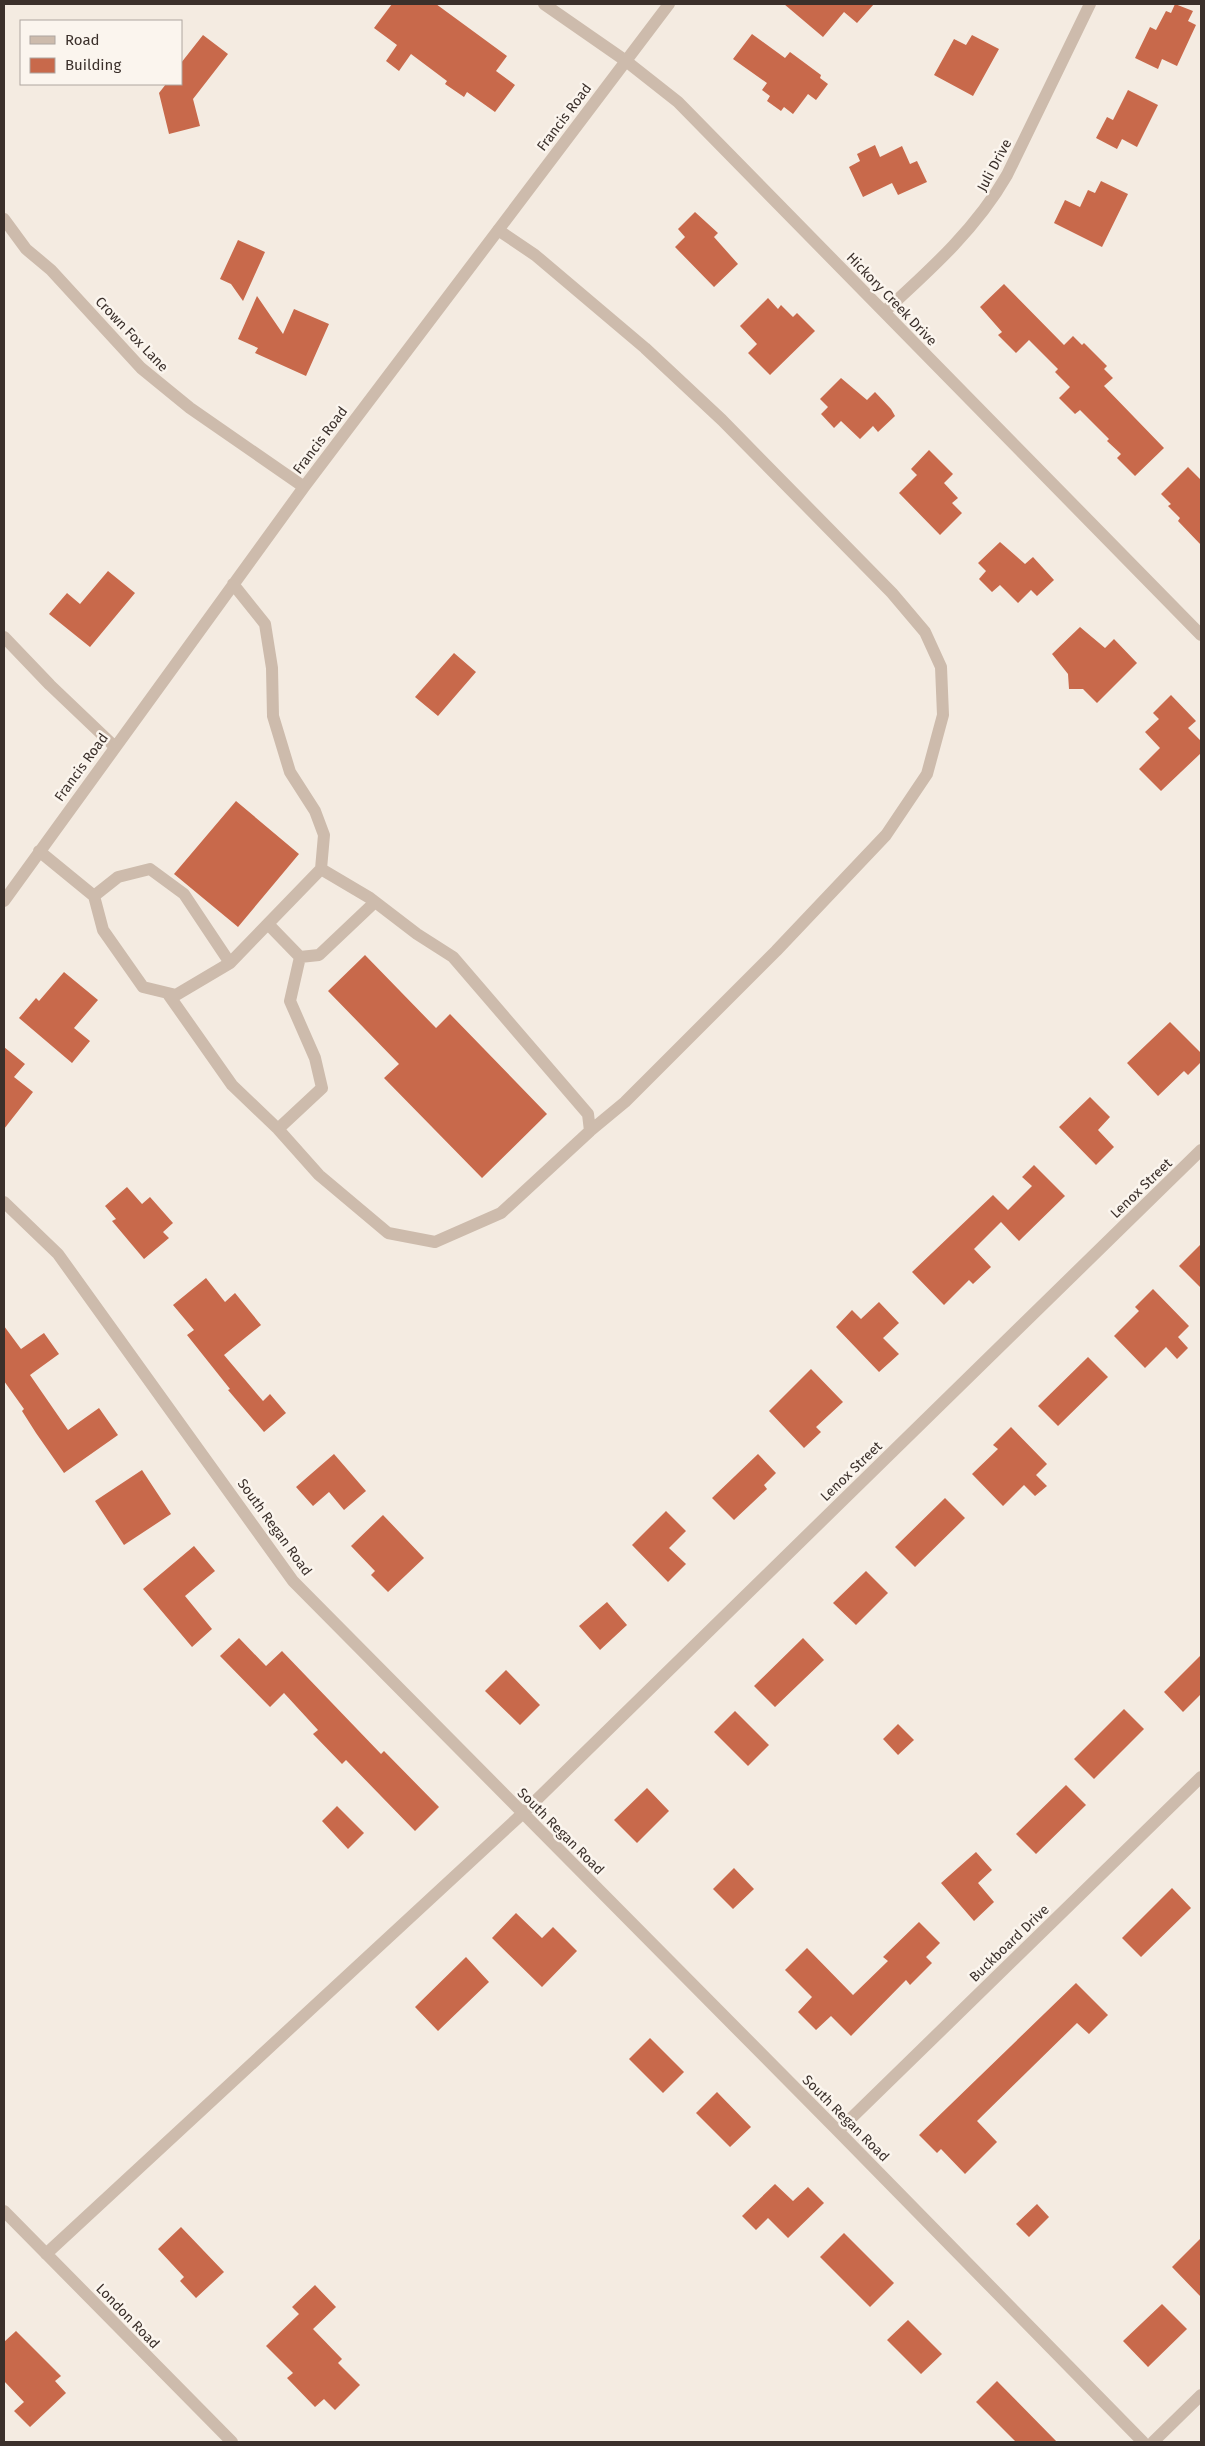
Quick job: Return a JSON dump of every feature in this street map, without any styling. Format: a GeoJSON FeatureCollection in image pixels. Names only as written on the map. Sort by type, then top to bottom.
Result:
{"type":"FeatureCollection","features":[{"type":"Feature","properties":{"kind":"street","name":"Hickory Creek Drive"},"geometry":{"type":"LineString","coordinates":[[544,4],[626,61],[678,102],[884,312],[1199,627]]}},
{"type":"Feature","properties":{"kind":"street","name":"Francis Road"},"geometry":{"type":"LineString","coordinates":[[4,901],[114,746],[304,487],[669,4]]}},
{"type":"Feature","properties":{"kind":"street","name":"Juli Drive"},"geometry":{"type":"LineString","coordinates":[[884,312],[973,226],[992,201],[1090,4]]}},
{"type":"Feature","properties":{"kind":"street","name":"Crown Fox Lane"},"geometry":{"type":"LineString","coordinates":[[4,219],[26,249],[51,270],[141,368],[190,408],[304,487]]}},
{"type":"Feature","properties":{"kind":"street"},"geometry":{"type":"LineString","coordinates":[[168,994],[232,1085],[278,1129],[319,1175],[388,1233],[435,1242],[501,1213],[590,1131],[625,1102],[776,951],[886,835],[927,774],[943,715],[942,667],[925,632],[892,593],[722,420],[645,348],[534,255],[498,230]]}},
{"type":"Feature","properties":{"kind":"street"},"geometry":{"type":"LineString","coordinates":[[39,851],[94,896],[103,930],[143,987],[176,995],[230,963],[321,869],[324,835],[315,811],[290,772],[273,716],[272,668],[265,624],[233,584]]}},
{"type":"Feature","properties":{"kind":"street"},"geometry":{"type":"LineString","coordinates":[[4,636],[50,685],[114,746]]}},
{"type":"Feature","properties":{"kind":"street"},"geometry":{"type":"LineString","coordinates":[[94,896],[118,877],[150,869],[184,894],[230,963]]}},
{"type":"Feature","properties":{"kind":"street"},"geometry":{"type":"LineString","coordinates":[[321,869],[375,902],[417,934],[453,956],[588,1114],[590,1131]]}},
{"type":"Feature","properties":{"kind":"street"},"geometry":{"type":"LineString","coordinates":[[300,957],[319,955],[375,902]]}},
{"type":"Feature","properties":{"kind":"street"},"geometry":{"type":"LineString","coordinates":[[268,924],[300,957]]}},
{"type":"Feature","properties":{"kind":"street"},"geometry":{"type":"LineString","coordinates":[[278,1129],[322,1088],[315,1058],[290,1001],[300,957]]}},
{"type":"Feature","properties":{"kind":"street","name":"Lenox Street"},"geometry":{"type":"LineString","coordinates":[[46,2254],[522,1814],[1201,1150]]}},
{"type":"Feature","properties":{"kind":"street","name":"South Regan Road"},"geometry":{"type":"LineString","coordinates":[[4,1202],[58,1254],[294,1581],[1143,2442]]}},
{"type":"Feature","properties":{"kind":"street","name":"Buckboard Drive"},"geometry":{"type":"LineString","coordinates":[[838,2131],[1201,1777]]}},
{"type":"Feature","properties":{"kind":"street","name":"London Road"},"geometry":{"type":"LineString","coordinates":[[4,2211],[232,2442]]}},
{"type":"Feature","properties":{"kind":"street"},"geometry":{"type":"LineString","coordinates":[[1153,2442],[1201,2395]]}},
{"type":"Feature","properties":{"kind":"building"},"geometry":{"type":"Polygon","coordinates":[[[392,4],[436,4],[507,56],[496,71],[515,85],[495,112],[467,92],[464,97],[445,84],[447,81],[411,54],[399,71],[386,61],[397,45],[374,28],[392,4]]]}},
{"type":"Feature","properties":{"kind":"building"},"geometry":{"type":"Polygon","coordinates":[[[784,4],[874,4],[857,23],[844,12],[823,37],[784,4]]]}},
{"type":"Feature","properties":{"kind":"building"},"geometry":{"type":"Polygon","coordinates":[[[1175,4],[1193,11],[1188,21],[1196,25],[1177,66],[1162,59],[1158,69],[1135,58],[1150,27],[1156,30],[1166,11],[1171,13],[1175,4]]]}},
{"type":"Feature","properties":{"kind":"building"},"geometry":{"type":"Polygon","coordinates":[[[752,34],[785,58],[790,52],[821,75],[820,78],[828,84],[816,100],[808,94],[793,114],[784,107],[781,111],[767,101],[770,96],[762,90],[767,83],[733,59],[752,34]]]}},
{"type":"Feature","properties":{"kind":"building"},"geometry":{"type":"Polygon","coordinates":[[[203,35],[228,54],[193,99],[200,126],[169,134],[159,93],[165,85],[182,85],[182,62],[203,35]]]}},
{"type":"Feature","properties":{"kind":"building"},"geometry":{"type":"Polygon","coordinates":[[[972,35],[999,49],[973,96],[934,75],[954,39],[966,45],[972,35]]]}},
{"type":"Feature","properties":{"kind":"building"},"geometry":{"type":"Polygon","coordinates":[[[1128,90],[1158,105],[1137,147],[1122,139],[1117,149],[1096,138],[1107,117],[1113,120],[1128,90]]]}},
{"type":"Feature","properties":{"kind":"building"},"geometry":{"type":"Polygon","coordinates":[[[875,145],[880,157],[902,146],[910,164],[917,161],[927,182],[898,195],[892,183],[863,197],[849,167],[860,161],[857,154],[875,145]]]}},
{"type":"Feature","properties":{"kind":"building"},"geometry":{"type":"Polygon","coordinates":[[[1101,181],[1128,194],[1102,247],[1054,223],[1065,200],[1080,207],[1088,190],[1095,193],[1101,181]]]}},
{"type":"Feature","properties":{"kind":"building"},"geometry":{"type":"Polygon","coordinates":[[[695,212],[718,233],[714,237],[738,264],[714,287],[675,247],[685,237],[678,229],[695,212]]]}},
{"type":"Feature","properties":{"kind":"building"},"geometry":{"type":"Polygon","coordinates":[[[238,240],[265,252],[243,301],[231,284],[220,279],[238,240]]]}},
{"type":"Feature","properties":{"kind":"building"},"geometry":{"type":"Polygon","coordinates":[[[1004,284],[1064,345],[1073,336],[1082,345],[1084,343],[1107,366],[1104,369],[1113,378],[1104,386],[1164,448],[1135,476],[1117,458],[1121,454],[1107,441],[1109,439],[1080,410],[1075,414],[1059,398],[1070,387],[1055,372],[1058,369],[1029,340],[1016,353],[998,335],[1002,332],[980,307],[1004,284]]]}},
{"type":"Feature","properties":{"kind":"building"},"geometry":{"type":"Polygon","coordinates":[[[257,296],[283,334],[294,309],[329,324],[306,376],[255,353],[258,348],[238,339],[257,296]]]}},
{"type":"Feature","properties":{"kind":"building"},"geometry":{"type":"Polygon","coordinates":[[[768,298],[778,309],[781,305],[793,317],[797,313],[815,331],[770,375],[748,353],[757,344],[740,326],[768,298]]]}},
{"type":"Feature","properties":{"kind":"building"},"geometry":{"type":"Polygon","coordinates":[[[841,378],[867,400],[875,392],[895,416],[878,432],[873,426],[860,439],[841,421],[834,428],[821,414],[828,407],[820,399],[841,378]]]}},
{"type":"Feature","properties":{"kind":"building"},"geometry":{"type":"Polygon","coordinates":[[[929,450],[953,474],[944,483],[958,498],[952,503],[962,513],[940,535],[899,493],[917,475],[911,469],[929,450]]]}},
{"type":"Feature","properties":{"kind":"building"},"geometry":{"type":"Polygon","coordinates":[[[1188,467],[1201,480],[1201,545],[1178,521],[1180,518],[1168,506],[1171,504],[1161,494],[1188,467]]]}},
{"type":"Feature","properties":{"kind":"building"},"geometry":{"type":"Polygon","coordinates":[[[1000,542],[1025,564],[1033,557],[1054,580],[1037,596],[1031,590],[1018,603],[1000,585],[992,592],[979,579],[986,571],[978,563],[1000,542]]]}},
{"type":"Feature","properties":{"kind":"building"},"geometry":{"type":"Polygon","coordinates":[[[108,571],[135,593],[90,647],[49,614],[67,593],[80,604],[108,571]]]}},
{"type":"Feature","properties":{"kind":"building"},"geometry":{"type":"Polygon","coordinates":[[[1080,627],[1105,648],[1114,639],[1137,663],[1097,703],[1083,689],[1069,689],[1068,674],[1052,654],[1080,627]]]}},
{"type":"Feature","properties":{"kind":"building"},"geometry":{"type":"Polygon","coordinates":[[[454,653],[476,672],[438,716],[415,697],[454,653]]]}},
{"type":"Feature","properties":{"kind":"building"},"geometry":{"type":"Polygon","coordinates":[[[1171,695],[1196,721],[1188,728],[1201,741],[1201,753],[1161,791],[1139,769],[1160,748],[1145,732],[1159,719],[1153,713],[1171,695]]]}},
{"type":"Feature","properties":{"kind":"building"},"geometry":{"type":"Polygon","coordinates":[[[236,801],[299,854],[238,927],[174,874],[236,801]]]}},
{"type":"Feature","properties":{"kind":"building"},"geometry":{"type":"Polygon","coordinates":[[[365,955],[436,1028],[450,1014],[547,1114],[482,1178],[384,1078],[399,1064],[328,991],[365,955]]]}},
{"type":"Feature","properties":{"kind":"building"},"geometry":{"type":"Polygon","coordinates":[[[64,972],[98,1000],[74,1028],[90,1041],[72,1063],[19,1018],[36,998],[39,1001],[64,972]]]}},
{"type":"Feature","properties":{"kind":"building"},"geometry":{"type":"Polygon","coordinates":[[[1170,1022],[1201,1053],[1201,1062],[1188,1075],[1184,1071],[1158,1096],[1127,1063],[1170,1022]]]}},
{"type":"Feature","properties":{"kind":"building"},"geometry":{"type":"Polygon","coordinates":[[[4,1047],[25,1064],[14,1077],[33,1092],[4,1129],[4,1047]]]}},
{"type":"Feature","properties":{"kind":"building"},"geometry":{"type":"Polygon","coordinates":[[[1090,1097],[1110,1117],[1098,1130],[1114,1147],[1096,1165],[1059,1127],[1090,1097]]]}},
{"type":"Feature","properties":{"kind":"building"},"geometry":{"type":"Polygon","coordinates":[[[1034,1165],[1065,1196],[1019,1241],[1001,1222],[974,1249],[991,1267],[973,1284],[969,1280],[944,1305],[912,1272],[993,1195],[1008,1210],[1032,1186],[1022,1177],[1034,1165]]]}},
{"type":"Feature","properties":{"kind":"building"},"geometry":{"type":"Polygon","coordinates":[[[127,1187],[142,1204],[150,1197],[173,1223],[163,1232],[169,1238],[144,1259],[112,1221],[116,1219],[105,1206],[127,1187]]]}},
{"type":"Feature","properties":{"kind":"building"},"geometry":{"type":"Polygon","coordinates":[[[1201,1244],[1201,1288],[1179,1266],[1201,1244]]]}},
{"type":"Feature","properties":{"kind":"building"},"geometry":{"type":"Polygon","coordinates":[[[206,1278],[225,1302],[235,1293],[261,1325],[224,1355],[263,1401],[270,1394],[286,1413],[264,1432],[228,1390],[230,1389],[187,1335],[194,1330],[173,1305],[206,1278]]]}},
{"type":"Feature","properties":{"kind":"building"},"geometry":{"type":"Polygon","coordinates":[[[1153,1289],[1189,1326],[1178,1337],[1188,1348],[1177,1359],[1166,1347],[1145,1368],[1114,1336],[1139,1311],[1135,1307],[1153,1289]]]}},
{"type":"Feature","properties":{"kind":"building"},"geometry":{"type":"Polygon","coordinates":[[[879,1302],[899,1323],[883,1338],[899,1354],[879,1372],[836,1327],[852,1310],[861,1319],[879,1302]]]}},
{"type":"Feature","properties":{"kind":"building"},"geometry":{"type":"Polygon","coordinates":[[[4,1326],[21,1349],[44,1333],[59,1354],[30,1375],[68,1430],[99,1408],[118,1435],[64,1473],[36,1433],[22,1411],[24,1409],[4,1381],[4,1326]]]}},
{"type":"Feature","properties":{"kind":"building"},"geometry":{"type":"Polygon","coordinates":[[[1088,1357],[1108,1377],[1058,1426],[1038,1406],[1088,1357]]]}},
{"type":"Feature","properties":{"kind":"building"},"geometry":{"type":"Polygon","coordinates":[[[811,1369],[843,1402],[816,1427],[821,1432],[804,1448],[769,1411],[811,1369]]]}},
{"type":"Feature","properties":{"kind":"building"},"geometry":{"type":"Polygon","coordinates":[[[1011,1427],[1047,1464],[1036,1475],[1047,1486],[1035,1496],[1024,1485],[1003,1506],[972,1474],[998,1449],[993,1445],[1011,1427]]]}},
{"type":"Feature","properties":{"kind":"building"},"geometry":{"type":"Polygon","coordinates":[[[334,1454],[366,1491],[344,1510],[329,1492],[313,1506],[296,1487],[334,1454]]]}},
{"type":"Feature","properties":{"kind":"building"},"geometry":{"type":"Polygon","coordinates":[[[758,1454],[776,1473],[764,1485],[767,1489],[734,1520],[712,1498],[758,1454]]]}},
{"type":"Feature","properties":{"kind":"building"},"geometry":{"type":"Polygon","coordinates":[[[142,1470],[171,1514],[124,1545],[95,1501],[142,1470]]]}},
{"type":"Feature","properties":{"kind":"building"},"geometry":{"type":"Polygon","coordinates":[[[945,1498],[965,1518],[915,1567],[895,1547],[945,1498]]]}},
{"type":"Feature","properties":{"kind":"building"},"geometry":{"type":"Polygon","coordinates":[[[666,1511],[686,1531],[669,1548],[686,1564],[668,1582],[632,1545],[666,1511]]]}},
{"type":"Feature","properties":{"kind":"building"},"geometry":{"type":"Polygon","coordinates":[[[383,1515],[424,1558],[388,1592],[371,1575],[375,1571],[351,1546],[383,1515]]]}},
{"type":"Feature","properties":{"kind":"building"},"geometry":{"type":"Polygon","coordinates":[[[194,1546],[215,1571],[185,1596],[212,1629],[192,1647],[143,1589],[194,1546]]]}},
{"type":"Feature","properties":{"kind":"building"},"geometry":{"type":"Polygon","coordinates":[[[866,1571],[888,1593],[856,1625],[833,1603],[866,1571]]]}},
{"type":"Feature","properties":{"kind":"building"},"geometry":{"type":"Polygon","coordinates":[[[607,1602],[627,1625],[600,1650],[579,1626],[607,1602]]]}},
{"type":"Feature","properties":{"kind":"building"},"geometry":{"type":"Polygon","coordinates":[[[239,1638],[266,1666],[282,1651],[381,1754],[384,1751],[439,1807],[415,1831],[346,1760],[342,1764],[313,1734],[318,1730],[284,1693],[270,1707],[220,1656],[239,1638]]]}},
{"type":"Feature","properties":{"kind":"building"},"geometry":{"type":"Polygon","coordinates":[[[803,1638],[824,1660],[775,1707],[754,1686],[803,1638]]]}},
{"type":"Feature","properties":{"kind":"building"},"geometry":{"type":"Polygon","coordinates":[[[1201,1655],[1201,1694],[1183,1712],[1164,1692],[1201,1655]]]}},
{"type":"Feature","properties":{"kind":"building"},"geometry":{"type":"Polygon","coordinates":[[[506,1670],[540,1705],[520,1725],[485,1691],[506,1670]]]}},
{"type":"Feature","properties":{"kind":"building"},"geometry":{"type":"Polygon","coordinates":[[[1124,1709],[1144,1729],[1094,1779],[1074,1759],[1124,1709]]]}},
{"type":"Feature","properties":{"kind":"building"},"geometry":{"type":"Polygon","coordinates":[[[735,1711],[769,1745],[748,1766],[714,1732],[735,1711]]]}},
{"type":"Feature","properties":{"kind":"building"},"geometry":{"type":"Polygon","coordinates":[[[898,1724],[914,1740],[898,1755],[883,1739],[898,1724]]]}},
{"type":"Feature","properties":{"kind":"building"},"geometry":{"type":"Polygon","coordinates":[[[1066,1785],[1086,1805],[1036,1854],[1016,1834],[1066,1785]]]}},
{"type":"Feature","properties":{"kind":"building"},"geometry":{"type":"Polygon","coordinates":[[[647,1788],[669,1811],[637,1843],[614,1820],[647,1788]]]}},
{"type":"Feature","properties":{"kind":"building"},"geometry":{"type":"Polygon","coordinates":[[[337,1806],[364,1833],[348,1849],[322,1821],[337,1806]]]}},
{"type":"Feature","properties":{"kind":"building"},"geometry":{"type":"Polygon","coordinates":[[[976,1852],[992,1870],[978,1883],[994,1902],[974,1921],[941,1883],[976,1852]]]}},
{"type":"Feature","properties":{"kind":"building"},"geometry":{"type":"Polygon","coordinates":[[[734,1868],[754,1889],[733,1909],[713,1889],[734,1868]]]}},
{"type":"Feature","properties":{"kind":"building"},"geometry":{"type":"Polygon","coordinates":[[[1172,1888],[1191,1908],[1141,1957],[1122,1938],[1172,1888]]]}},
{"type":"Feature","properties":{"kind":"building"},"geometry":{"type":"Polygon","coordinates":[[[516,1913],[542,1938],[553,1927],[577,1951],[542,1987],[492,1938],[516,1913]]]}},
{"type":"Feature","properties":{"kind":"building"},"geometry":{"type":"Polygon","coordinates":[[[919,1922],[940,1943],[926,1957],[932,1963],[910,1985],[906,1980],[851,2036],[831,2016],[816,2030],[798,2012],[812,1997],[785,1970],[807,1948],[853,1995],[888,1961],[883,1957],[919,1922]]]}},
{"type":"Feature","properties":{"kind":"building"},"geometry":{"type":"Polygon","coordinates":[[[466,1957],[489,1982],[438,2031],[415,2007],[466,1957]]]}},
{"type":"Feature","properties":{"kind":"building"},"geometry":{"type":"Polygon","coordinates":[[[1076,1983],[1108,2015],[1089,2034],[1077,2023],[977,2121],[997,2142],[965,2174],[941,2149],[937,2153],[919,2135],[1076,1983]]]}},
{"type":"Feature","properties":{"kind":"building"},"geometry":{"type":"Polygon","coordinates":[[[650,2038],[684,2072],[663,2093],[629,2059],[650,2038]]]}},
{"type":"Feature","properties":{"kind":"building"},"geometry":{"type":"Polygon","coordinates":[[[717,2092],[751,2127],[730,2147],[696,2113],[717,2092]]]}},
{"type":"Feature","properties":{"kind":"building"},"geometry":{"type":"Polygon","coordinates":[[[775,2184],[793,2201],[808,2187],[824,2203],[788,2238],[768,2218],[756,2230],[742,2216],[775,2184]]]}},
{"type":"Feature","properties":{"kind":"building"},"geometry":{"type":"Polygon","coordinates":[[[1037,2204],[1049,2217],[1029,2237],[1016,2224],[1037,2204]]]}},
{"type":"Feature","properties":{"kind":"building"},"geometry":{"type":"Polygon","coordinates":[[[181,2227],[224,2272],[196,2298],[180,2281],[184,2277],[158,2249],[181,2227]]]}},
{"type":"Feature","properties":{"kind":"building"},"geometry":{"type":"Polygon","coordinates":[[[844,2233],[894,2283],[870,2307],[820,2257],[844,2233]]]}},
{"type":"Feature","properties":{"kind":"building"},"geometry":{"type":"Polygon","coordinates":[[[1201,2238],[1201,2297],[1172,2267],[1201,2238]]]}},
{"type":"Feature","properties":{"kind":"building"},"geometry":{"type":"Polygon","coordinates":[[[315,2285],[336,2307],[313,2329],[342,2359],[338,2363],[360,2385],[335,2410],[324,2399],[315,2407],[287,2378],[293,2373],[266,2346],[299,2314],[292,2307],[315,2285]]]}},
{"type":"Feature","properties":{"kind":"building"},"geometry":{"type":"Polygon","coordinates":[[[1162,2304],[1187,2329],[1148,2367],[1123,2341],[1162,2304]]]}},
{"type":"Feature","properties":{"kind":"building"},"geometry":{"type":"Polygon","coordinates":[[[908,2320],[942,2354],[921,2374],[887,2340],[908,2320]]]}},
{"type":"Feature","properties":{"kind":"building"},"geometry":{"type":"Polygon","coordinates":[[[16,2331],[61,2376],[55,2381],[66,2393],[30,2427],[14,2411],[24,2402],[4,2381],[4,2342],[16,2331]]]}},
{"type":"Feature","properties":{"kind":"building"},"geometry":{"type":"Polygon","coordinates":[[[997,2381],[1057,2442],[1016,2442],[976,2402],[997,2381]]]}}]}
